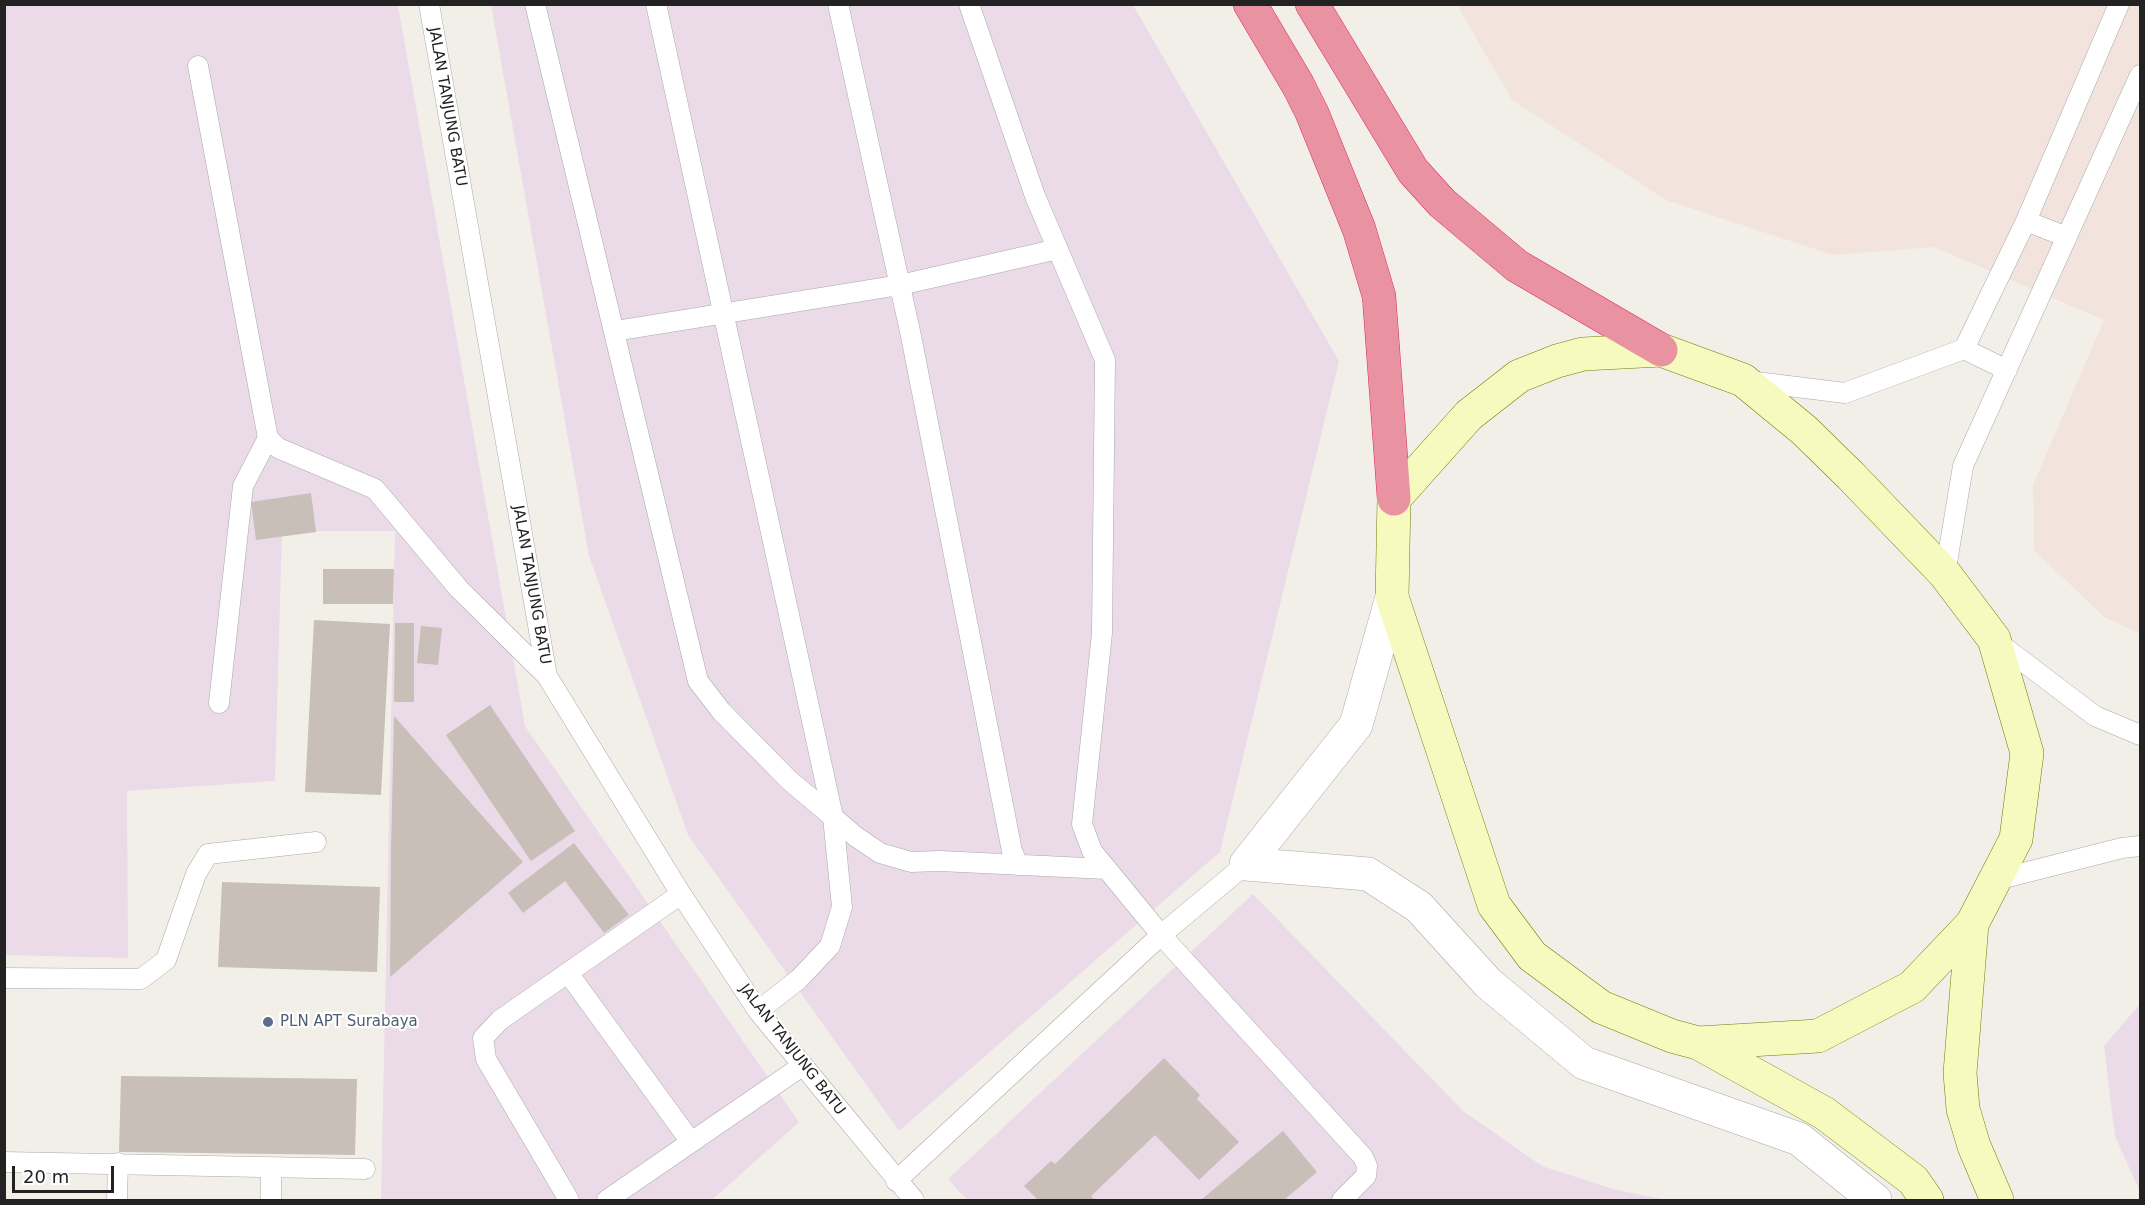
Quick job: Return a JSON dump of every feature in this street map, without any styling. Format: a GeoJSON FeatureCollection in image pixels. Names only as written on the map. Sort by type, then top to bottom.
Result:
{"type":"FeatureCollection","features":[{"type":"Feature","properties":{"kind":"highway"},"geometry":{"type":"LineString","coordinates":[[1250,4],[1312,113],[1359,229],[1378,296],[1394,499]]}},
{"type":"Feature","properties":{"kind":"highway"},"geometry":{"type":"LineString","coordinates":[[1312,4],[1413,171],[1442,203],[1517,266],[1661,350]]}},
{"type":"Feature","properties":{"kind":"main road"},"geometry":{"type":"LineString","coordinates":[[1698,1043],[1818,1036],[1912,987],[1972,924],[1996,880],[2016,838],[2027,753],[1994,639],[1945,574],[1804,430],[1743,380],[1661,350],[1583,354],[1557,361],[1519,376],[1470,415],[1394,499],[1392,597],[1494,905],[1532,956],[1601,1007],[1672,1036],[1698,1043],[1824,1113],[1913,1180],[1927,1200]]}},
{"type":"Feature","properties":{"kind":"main road"},"geometry":{"type":"LineString","coordinates":[[1972,924],[1960,1073],[1963,1109],[1974,1146],[1997,1200]]}},
{"type":"Feature","properties":{"kind":"street"},"geometry":{"type":"LineString","coordinates":[[1246,864],[1356,725],[1392,597]]}},
{"type":"Feature","properties":{"kind":"street"},"geometry":{"type":"LineString","coordinates":[[1246,864],[1368,874],[1419,907],[1488,983],[1584,1063],[1799,1139],[1875,1200]]}},
{"type":"Feature","properties":{"kind":"lane","name":"JALAN TANJUNG BATU"},"geometry":{"type":"LineString","coordinates":[[429,4],[547,676],[681,894],[758,1011],[914,1200]]}},
{"type":"Feature","properties":{"kind":"lane"},"geometry":{"type":"LineString","coordinates":[[535,4],[698,681],[721,711],[789,780],[855,836],[880,853],[911,862],[1018,864],[1107,869]]}},
{"type":"Feature","properties":{"kind":"lane"},"geometry":{"type":"LineString","coordinates":[[656,4],[833,817],[842,907],[830,946],[799,979],[758,1011]]}},
{"type":"Feature","properties":{"kind":"lane"},"geometry":{"type":"LineString","coordinates":[[838,4],[916,359],[1011,851],[1018,864]]}},
{"type":"Feature","properties":{"kind":"lane"},"geometry":{"type":"LineString","coordinates":[[969,4],[1035,196],[1105,360],[1102,633],[1082,824],[1092,851],[1161,934],[1363,1157],[1367,1166],[1366,1176],[1342,1200]]}},
{"type":"Feature","properties":{"kind":"lane"},"geometry":{"type":"LineString","coordinates":[[1743,380],[1845,393],[1964,349],[2026,221],[2119,4]]}},
{"type":"Feature","properties":{"kind":"lane"},"geometry":{"type":"LineString","coordinates":[[198,66],[268,438],[278,448],[375,489],[459,589],[547,676]]}},
{"type":"Feature","properties":{"kind":"lane"},"geometry":{"type":"LineString","coordinates":[[1945,574],[1963,466],[2140,75]]}},
{"type":"Feature","properties":{"kind":"lane"},"geometry":{"type":"LineString","coordinates":[[2026,221],[2067,237]]}},
{"type":"Feature","properties":{"kind":"lane"},"geometry":{"type":"LineString","coordinates":[[615,331],[900,285],[1058,249]]}},
{"type":"Feature","properties":{"kind":"lane"},"geometry":{"type":"LineString","coordinates":[[1964,349],[2007,370]]}},
{"type":"Feature","properties":{"kind":"lane"},"geometry":{"type":"LineString","coordinates":[[219,702],[243,486],[268,438]]}},
{"type":"Feature","properties":{"kind":"lane"},"geometry":{"type":"LineString","coordinates":[[1994,639],[2095,716],[2140,735]]}},
{"type":"Feature","properties":{"kind":"lane"},"geometry":{"type":"LineString","coordinates":[[4,978],[141,979],[166,960],[196,874],[208,854],[316,842]]}},
{"type":"Feature","properties":{"kind":"lane"},"geometry":{"type":"LineString","coordinates":[[1996,880],[2122,848],[2140,846]]}},
{"type":"Feature","properties":{"kind":"lane"},"geometry":{"type":"LineString","coordinates":[[896,1180],[1161,934],[1246,864]]}},
{"type":"Feature","properties":{"kind":"lane"},"geometry":{"type":"LineString","coordinates":[[569,1200],[486,1059],[483,1038],[500,1020],[681,894]]}},
{"type":"Feature","properties":{"kind":"lane"},"geometry":{"type":"LineString","coordinates":[[568,973],[691,1142]]}},
{"type":"Feature","properties":{"kind":"lane"},"geometry":{"type":"LineString","coordinates":[[607,1200],[802,1066]]}},
{"type":"Feature","properties":{"kind":"lane"},"geometry":{"type":"LineString","coordinates":[[4,1162],[365,1169]]}},
{"type":"Feature","properties":{"kind":"lane"},"geometry":{"type":"LineString","coordinates":[[117,1200],[118,1163]]}},
{"type":"Feature","properties":{"kind":"lane"},"geometry":{"type":"LineString","coordinates":[[271,1167],[271,1200]]}},
{"type":"Feature","properties":{"kind":"shaded area"},"geometry":{"type":"Polygon","coordinates":[[[5,5],[398,5],[525,726],[799,1122],[712,1200],[381,1200],[395,531],[282,531],[275,781],[127,791],[128,958],[5,955],[5,5]]]}},
{"type":"Feature","properties":{"kind":"shaded area"},"geometry":{"type":"Polygon","coordinates":[[[491,5],[1133,5],[1339,361],[1220,852],[899,1131],[688,835],[589,556],[491,5]]]}},
{"type":"Feature","properties":{"kind":"shaded area"},"geometry":{"type":"Polygon","coordinates":[[[1457,5],[2140,5],[2140,634],[2104,617],[2034,550],[2033,485],[2104,320],[1934,247],[1833,255],[1666,200],[1512,100],[1457,5]]]}},
{"type":"Feature","properties":{"kind":"shaded area"},"geometry":{"type":"Polygon","coordinates":[[[1253,894],[1463,1111],[1542,1166],[1613,1189],[1666,1200],[967,1200],[948,1179],[1253,894]]]}},
{"type":"Feature","properties":{"kind":"shaded area"},"geometry":{"type":"Polygon","coordinates":[[[2140,1004],[2140,1192],[2115,1136],[2104,1046],[2140,1004]]]}},
{"type":"Feature","properties":{"kind":"building"},"geometry":{"type":"Polygon","coordinates":[[[311,493],[316,532],[256,540],[251,502],[311,493]]]}},
{"type":"Feature","properties":{"kind":"building"},"geometry":{"type":"Polygon","coordinates":[[[323,569],[394,569],[393,604],[323,604],[323,569]]]}},
{"type":"Feature","properties":{"kind":"building"},"geometry":{"type":"Polygon","coordinates":[[[314,620],[390,624],[381,795],[305,792],[314,620]]]}},
{"type":"Feature","properties":{"kind":"building"},"geometry":{"type":"Polygon","coordinates":[[[395,623],[414,623],[414,702],[394,702],[395,623]]]}},
{"type":"Feature","properties":{"kind":"building"},"geometry":{"type":"Polygon","coordinates":[[[421,626],[442,628],[438,665],[417,663],[421,626]]]}},
{"type":"Feature","properties":{"kind":"building"},"geometry":{"type":"Polygon","coordinates":[[[490,705],[575,831],[531,861],[446,735],[490,705]]]}},
{"type":"Feature","properties":{"kind":"building"},"geometry":{"type":"Polygon","coordinates":[[[394,716],[523,862],[390,977],[391,850],[394,716]]]}},
{"type":"Feature","properties":{"kind":"building"},"geometry":{"type":"Polygon","coordinates":[[[574,843],[629,915],[604,933],[565,881],[523,913],[508,893],[574,843]]]}},
{"type":"Feature","properties":{"kind":"building"},"geometry":{"type":"Polygon","coordinates":[[[222,882],[380,887],[377,972],[218,967],[222,882]]]}},
{"type":"Feature","properties":{"kind":"building"},"geometry":{"type":"Polygon","coordinates":[[[1164,1058],[1200,1095],[1197,1099],[1239,1142],[1199,1180],[1155,1135],[1091,1196],[1095,1200],[1038,1200],[1024,1186],[1051,1161],[1055,1164],[1164,1058]]]}},
{"type":"Feature","properties":{"kind":"building"},"geometry":{"type":"Polygon","coordinates":[[[121,1076],[357,1079],[355,1155],[119,1152],[121,1076]]]}},
{"type":"Feature","properties":{"kind":"building"},"geometry":{"type":"Polygon","coordinates":[[[1283,1131],[1317,1172],[1284,1200],[1201,1200],[1283,1131]]]}},
{"type":"Feature","properties":{"kind":"place","name":"PLN APT Surabaya"},"geometry":{"type":"Point","coordinates":[268,1022]}}]}
